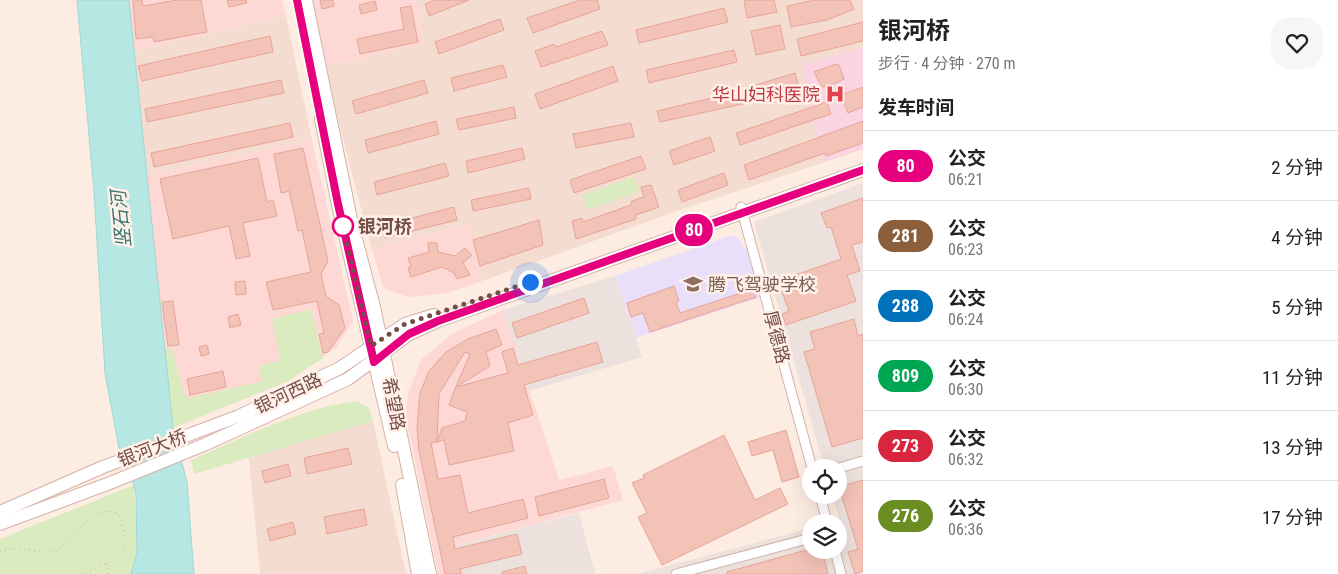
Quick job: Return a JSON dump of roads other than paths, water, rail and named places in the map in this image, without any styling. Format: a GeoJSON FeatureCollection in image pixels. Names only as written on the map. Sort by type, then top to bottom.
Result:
{"type":"FeatureCollection","features":[{"type":"Feature","properties":{"kind":"main road","name":"希望路"},"geometry":{"type":"LineString","coordinates":[[298,0],[338,204],[376,343],[384,353],[430,574]]}},
{"type":"Feature","properties":{"kind":"main road","name":"希望路"},"geometry":{"type":"LineString","coordinates":[[306,0],[376,343],[374,362],[402,481],[418,574]]}},
{"type":"Feature","properties":{"kind":"main road"},"geometry":{"type":"LineString","coordinates":[[742,210],[863,163]]}},
{"type":"Feature","properties":{"kind":"main road"},"geometry":{"type":"LineString","coordinates":[[742,210],[863,170]]}},
{"type":"Feature","properties":{"kind":"main road","name":"银河西路"},"geometry":{"type":"LineString","coordinates":[[200,428],[239,416],[340,368],[405,324],[466,305],[742,210]]}},
{"type":"Feature","properties":{"kind":"main road","name":"银河西路"},"geometry":{"type":"LineString","coordinates":[[206,444],[348,379],[374,362],[409,334],[438,321],[742,210]]}},
{"type":"Feature","properties":{"kind":"main road","name":"银河大桥"},"geometry":{"type":"LineString","coordinates":[[0,512],[103,467],[200,428]]}},
{"type":"Feature","properties":{"kind":"main road","name":"银河大桥"},"geometry":{"type":"LineString","coordinates":[[0,524],[110,483],[206,444]]}},
{"type":"Feature","properties":{"kind":"street","name":"厚德路"},"geometry":{"type":"LineString","coordinates":[[742,210],[810,459]]}},
{"type":"Feature","properties":{"kind":"street"},"geometry":{"type":"LineString","coordinates":[[847,466],[863,461]]}},
{"type":"Feature","properties":{"kind":"street"},"geometry":{"type":"LineString","coordinates":[[676,574],[802,540]]}},
{"type":"Feature","properties":{"kind":"street"},"geometry":{"type":"LineString","coordinates":[[837,559],[841,574]]}},
{"type":"Feature","properties":{"kind":"water","name":"竖石河"},"geometry":{"type":"Polygon","coordinates":[[[77,0],[129,0],[173,428],[187,482],[194,574],[131,574],[137,553],[136,496],[134,485],[119,448],[105,373],[94,192],[77,0]]]}},
{"type":"Feature","properties":{"kind":"place","name":"华山妇科医院"},"geometry":{"type":"Point","coordinates":[835,94]}},
{"type":"Feature","properties":{"kind":"place","name":"银河桥"},"geometry":{"type":"Point","coordinates":[343,226]}},
{"type":"Feature","properties":{"kind":"place","name":"腾飞驾驶学校"},"geometry":{"type":"Point","coordinates":[693,284]}}]}
